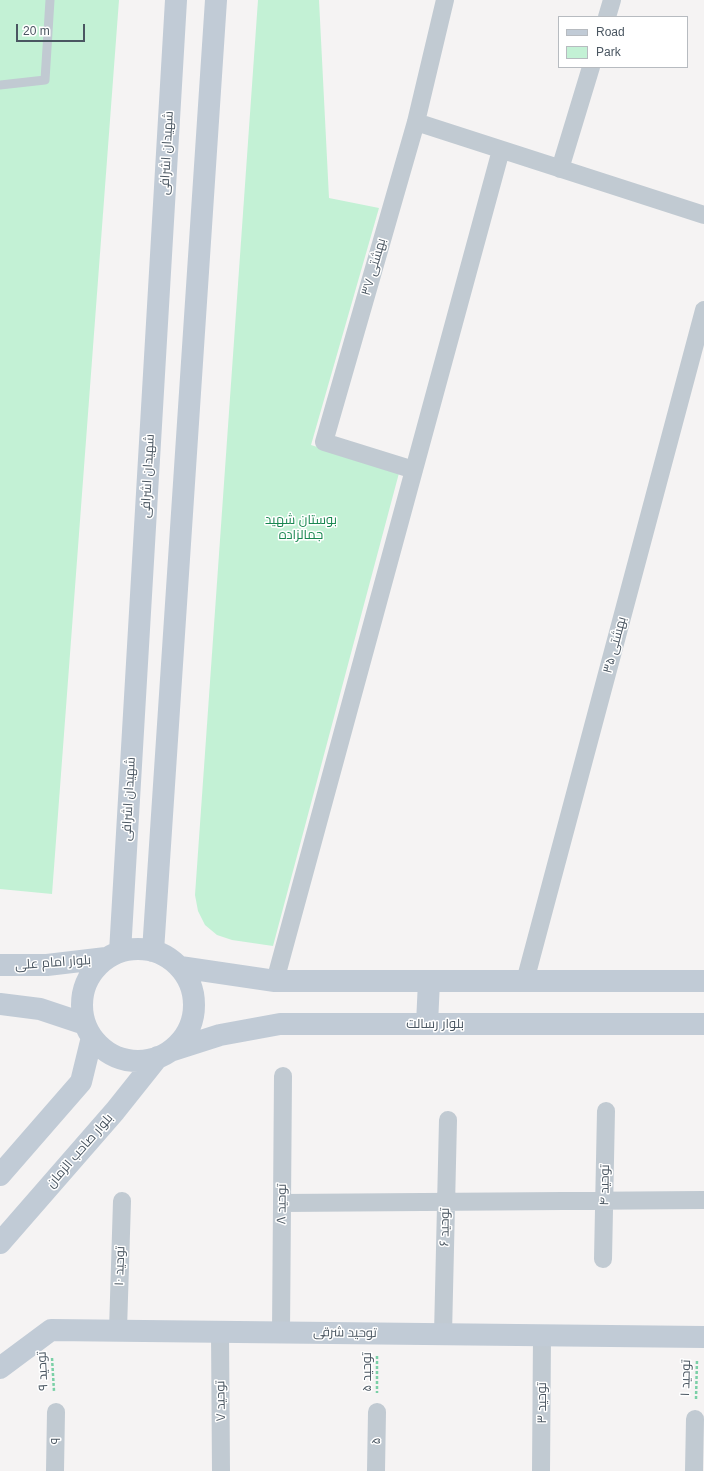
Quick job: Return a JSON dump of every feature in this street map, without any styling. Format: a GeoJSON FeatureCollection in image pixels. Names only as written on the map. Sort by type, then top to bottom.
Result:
{"type":"FeatureCollection","features":[{"type":"Feature","properties":{"kind":"main road","name":"شهیدان اشرافی"},"geometry":{"type":"LineString","coordinates":[[113,955],[176,0]]}},
{"type":"Feature","properties":{"kind":"main road"},"geometry":{"type":"LineString","coordinates":[[153,950],[216,0]]}},
{"type":"Feature","properties":{"kind":"main road"},"geometry":{"type":"LineString","coordinates":[[134,949],[153,950],[162,954],[180,967],[191,986],[194,1000],[194,1015],[185,1035],[164,1054],[143,1061],[128,1060],[114,1056],[102,1048],[89,1030],[82,1009],[83,995],[88,981],[96,968],[113,955],[134,949]]}},
{"type":"Feature","properties":{"kind":"main road","name":"بلوار امام علی"},"geometry":{"type":"LineString","coordinates":[[0,965],[47,965],[113,955]]}},
{"type":"Feature","properties":{"kind":"main road"},"geometry":{"type":"LineString","coordinates":[[180,967],[275,981],[704,981]]}},
{"type":"Feature","properties":{"kind":"main road"},"geometry":{"type":"LineString","coordinates":[[427,1024],[429,981]]}},
{"type":"Feature","properties":{"kind":"main road"},"geometry":{"type":"LineString","coordinates":[[0,1004],[40,1009],[89,1030]]}},
{"type":"Feature","properties":{"kind":"main road","name":"بلوار رسالت"},"geometry":{"type":"LineString","coordinates":[[164,1054],[220,1035],[280,1024],[704,1024]]}},
{"type":"Feature","properties":{"kind":"main road"},"geometry":{"type":"LineString","coordinates":[[0,1175],[81,1082],[89,1030]]}},
{"type":"Feature","properties":{"kind":"main road","name":"بلوار صاحب الزمان"},"geometry":{"type":"LineString","coordinates":[[0,1243],[164,1054]]}},
{"type":"Feature","properties":{"kind":"main road"},"geometry":{"type":"LineString","coordinates":[[0,1368],[51,1330]]}},
{"type":"Feature","properties":{"kind":"main road","name":"توحید شرقی"},"geometry":{"type":"LineString","coordinates":[[51,1330],[701,1337]]}},
{"type":"Feature","properties":{"kind":"street","name":"بهشتی ۳۷"},"geometry":{"type":"LineString","coordinates":[[414,470],[324,442],[416,122],[445,0]]}},
{"type":"Feature","properties":{"kind":"street"},"geometry":{"type":"LineString","coordinates":[[560,169],[591,68]]}},
{"type":"Feature","properties":{"kind":"street"},"geometry":{"type":"LineString","coordinates":[[416,122],[704,215]]}},
{"type":"Feature","properties":{"kind":"street"},"geometry":{"type":"LineString","coordinates":[[275,981],[501,150]]}},
{"type":"Feature","properties":{"kind":"street","name":"بهشتی ۳۵"},"geometry":{"type":"LineString","coordinates":[[526,981],[704,310]]}},
{"type":"Feature","properties":{"kind":"street","name":"توحید ۸"},"geometry":{"type":"LineString","coordinates":[[281,1332],[283,1076]]}},
{"type":"Feature","properties":{"kind":"street","name":"توحید ۴"},"geometry":{"type":"LineString","coordinates":[[603,1259],[606,1111]]}},
{"type":"Feature","properties":{"kind":"street","name":"توحید ۶"},"geometry":{"type":"LineString","coordinates":[[443,1334],[448,1120]]}},
{"type":"Feature","properties":{"kind":"street"},"geometry":{"type":"LineString","coordinates":[[282,1203],[704,1200]]}},
{"type":"Feature","properties":{"kind":"street","name":"توحید ۱۰"},"geometry":{"type":"LineString","coordinates":[[118,1330],[122,1201]]}},
{"type":"Feature","properties":{"kind":"street","name":"توحید ۷"},"geometry":{"type":"LineString","coordinates":[[220,1332],[222,1471]]}},
{"type":"Feature","properties":{"kind":"street","name":"توحید ۳"},"geometry":{"type":"LineString","coordinates":[[541,1471],[542,1335]]}},
{"type":"Feature","properties":{"kind":"street","name":"۹"},"geometry":{"type":"LineString","coordinates":[[56,1412],[56,1471]]}},
{"type":"Feature","properties":{"kind":"street","name":"۵"},"geometry":{"type":"LineString","coordinates":[[376,1471],[377,1412]]}},
{"type":"Feature","properties":{"kind":"street"},"geometry":{"type":"LineString","coordinates":[[694,1471],[695,1419]]}},
{"type":"Feature","properties":{"kind":"lane"},"geometry":{"type":"LineString","coordinates":[[0,85],[45,80],[50,0]]}},
{"type":"Feature","properties":{"kind":"path","name":"توحید ۹"},"geometry":{"type":"LineString","coordinates":[[51,1330],[56,1412]]}},
{"type":"Feature","properties":{"kind":"path","name":"توحید ۵"},"geometry":{"type":"LineString","coordinates":[[377,1333],[377,1412]]}},
{"type":"Feature","properties":{"kind":"path","name":"توحید ۱"},"geometry":{"type":"LineString","coordinates":[[695,1419],[701,1337]]}},
{"type":"Feature","properties":{"kind":"green space"},"geometry":{"type":"Polygon","coordinates":[[[0,0],[119,0],[52,894],[0,889],[0,0]]]}},
{"type":"Feature","properties":{"kind":"green space","name":"بوستان شهید جمالزاده"},"geometry":{"type":"Polygon","coordinates":[[[258,0],[319,0],[329,198],[379,208],[311,445],[399,473],[273,946],[232,940],[217,935],[205,925],[198,911],[195,895],[258,0]]]}}]}
